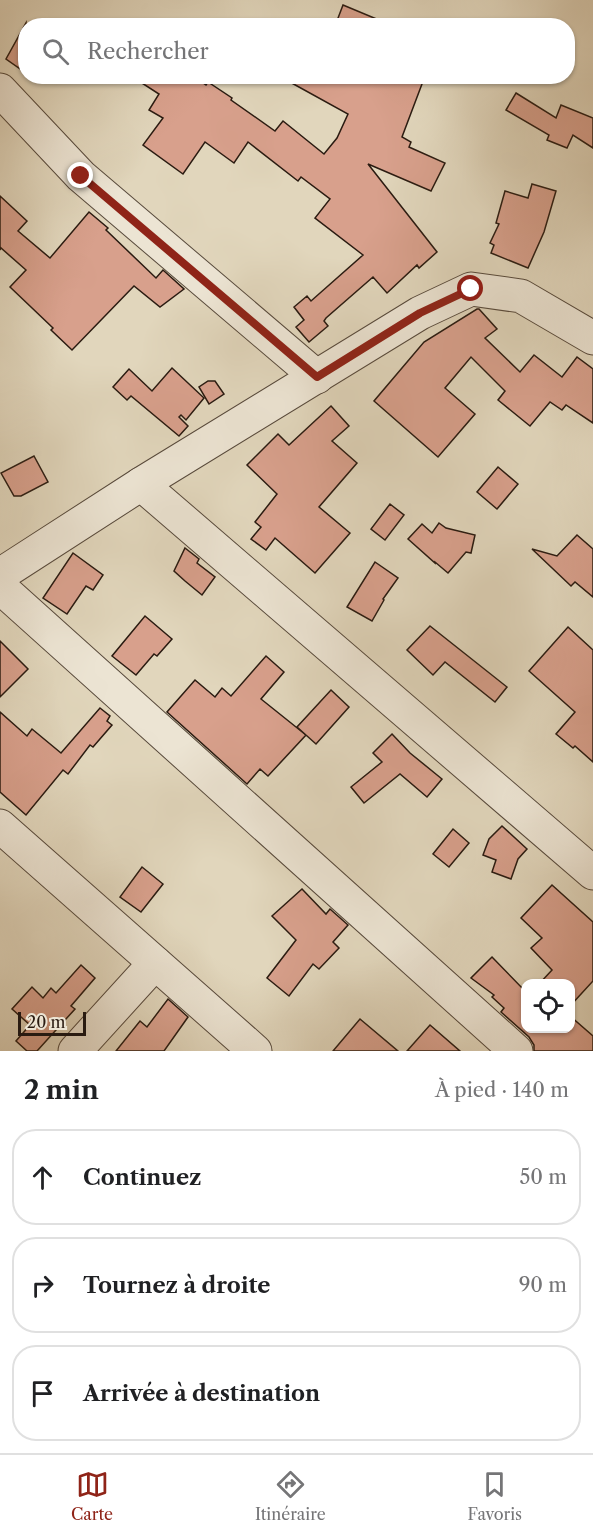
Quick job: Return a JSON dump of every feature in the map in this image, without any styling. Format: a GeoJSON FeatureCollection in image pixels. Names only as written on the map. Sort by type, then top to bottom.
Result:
{"type":"FeatureCollection","features":[{"type":"Feature","properties":{"kind":"street"},"geometry":{"type":"LineString","coordinates":[[0,90],[81,176],[317,377]]}},
{"type":"Feature","properties":{"kind":"street"},"geometry":{"type":"LineString","coordinates":[[0,575],[141,484],[420,313],[471,289],[521,296],[593,338]]}},
{"type":"Feature","properties":{"kind":"street"},"geometry":{"type":"LineString","coordinates":[[141,484],[593,873]]}},
{"type":"Feature","properties":{"kind":"street"},"geometry":{"type":"LineString","coordinates":[[0,587],[516,1051]]}},
{"type":"Feature","properties":{"kind":"street"},"geometry":{"type":"LineString","coordinates":[[0,826],[255,1051]]}},
{"type":"Feature","properties":{"kind":"street"},"geometry":{"type":"LineString","coordinates":[[75,1051],[154,963]]}},
{"type":"Feature","properties":{"kind":"building"},"geometry":{"type":"Polygon","coordinates":[[[343,5],[374,18],[338,18],[343,5]]]}},
{"type":"Feature","properties":{"kind":"building"},"geometry":{"type":"Polygon","coordinates":[[[18,37],[18,67],[6,59],[18,37]]]}},
{"type":"Feature","properties":{"kind":"building"},"geometry":{"type":"Polygon","coordinates":[[[143,84],[211,84],[275,131],[283,121],[324,154],[337,138],[348,114],[294,84],[422,84],[402,137],[411,142],[409,147],[445,163],[431,191],[368,164],[437,252],[419,268],[417,265],[387,293],[373,277],[326,318],[324,321],[328,326],[309,342],[296,327],[304,320],[294,307],[307,296],[311,301],[363,255],[315,218],[330,199],[301,177],[298,181],[248,142],[234,163],[205,142],[183,174],[143,145],[163,118],[149,110],[159,94],[143,84]]]}},
{"type":"Feature","properties":{"kind":"building"},"geometry":{"type":"Polygon","coordinates":[[[516,93],[556,118],[561,105],[593,118],[593,148],[573,135],[567,148],[547,140],[549,135],[506,110],[516,93]]]}},
{"type":"Feature","properties":{"kind":"building"},"geometry":{"type":"Polygon","coordinates":[[[532,184],[556,191],[544,232],[528,268],[491,253],[494,245],[490,243],[499,224],[496,223],[505,191],[528,198],[532,184]]]}},
{"type":"Feature","properties":{"kind":"building"},"geometry":{"type":"Polygon","coordinates":[[[0,196],[27,221],[18,231],[50,258],[89,212],[108,228],[106,230],[156,278],[163,270],[184,289],[160,307],[134,286],[72,350],[51,330],[53,328],[10,287],[26,270],[1,248],[0,250],[0,196]]]}},
{"type":"Feature","properties":{"kind":"building"},"geometry":{"type":"Polygon","coordinates":[[[477,309],[497,329],[485,338],[520,372],[534,355],[562,377],[577,357],[593,369],[593,423],[566,405],[562,410],[550,402],[530,426],[498,400],[505,391],[471,357],[445,388],[475,414],[438,457],[374,401],[424,342],[477,309]]]}},
{"type":"Feature","properties":{"kind":"building"},"geometry":{"type":"Polygon","coordinates":[[[172,368],[204,398],[186,420],[181,415],[179,417],[188,426],[179,436],[131,396],[127,400],[113,387],[129,369],[152,391],[172,368]]]}},
{"type":"Feature","properties":{"kind":"building"},"geometry":{"type":"Polygon","coordinates":[[[208,381],[215,381],[224,394],[209,404],[199,387],[208,381]]]}},
{"type":"Feature","properties":{"kind":"building"},"geometry":{"type":"Polygon","coordinates":[[[331,406],[349,426],[332,441],[357,463],[319,507],[350,533],[315,573],[275,538],[266,550],[251,539],[261,527],[255,522],[277,494],[247,465],[278,434],[289,445],[331,406]]]}},
{"type":"Feature","properties":{"kind":"building"},"geometry":{"type":"Polygon","coordinates":[[[34,456],[48,482],[21,496],[14,496],[1,473],[34,456]]]}},
{"type":"Feature","properties":{"kind":"building"},"geometry":{"type":"Polygon","coordinates":[[[498,467],[518,484],[497,509],[477,492],[498,467]]]}},
{"type":"Feature","properties":{"kind":"building"},"geometry":{"type":"Polygon","coordinates":[[[390,504],[404,515],[385,540],[371,529],[390,504]]]}},
{"type":"Feature","properties":{"kind":"building"},"geometry":{"type":"Polygon","coordinates":[[[439,523],[446,528],[475,535],[471,553],[466,552],[448,573],[408,539],[422,524],[432,533],[439,523]]]}},
{"type":"Feature","properties":{"kind":"building"},"geometry":{"type":"Polygon","coordinates":[[[577,535],[593,549],[593,597],[575,582],[571,586],[532,549],[557,556],[577,535]]]}},
{"type":"Feature","properties":{"kind":"building"},"geometry":{"type":"Polygon","coordinates":[[[185,548],[199,559],[197,563],[215,577],[202,595],[174,571],[185,548]]]}},
{"type":"Feature","properties":{"kind":"building"},"geometry":{"type":"Polygon","coordinates":[[[73,553],[103,575],[93,590],[86,586],[67,614],[43,598],[73,553]]]}},
{"type":"Feature","properties":{"kind":"building"},"geometry":{"type":"Polygon","coordinates":[[[375,562],[398,578],[383,599],[372,621],[347,607],[375,562]]]}},
{"type":"Feature","properties":{"kind":"building"},"geometry":{"type":"Polygon","coordinates":[[[145,616],[172,639],[157,656],[154,654],[136,675],[112,656],[145,616]]]}},
{"type":"Feature","properties":{"kind":"building"},"geometry":{"type":"Polygon","coordinates":[[[430,626],[507,687],[495,702],[445,662],[433,675],[407,650],[430,626]]]}},
{"type":"Feature","properties":{"kind":"building"},"geometry":{"type":"Polygon","coordinates":[[[568,627],[593,650],[593,762],[575,746],[573,748],[556,734],[575,712],[529,671],[568,627]]]}},
{"type":"Feature","properties":{"kind":"building"},"geometry":{"type":"Polygon","coordinates":[[[0,641],[28,669],[0,697],[0,641]]]}},
{"type":"Feature","properties":{"kind":"building"},"geometry":{"type":"Polygon","coordinates":[[[266,656],[284,672],[261,699],[306,735],[268,776],[260,769],[247,784],[167,712],[195,680],[215,697],[222,688],[231,696],[266,656]]]}},
{"type":"Feature","properties":{"kind":"building"},"geometry":{"type":"Polygon","coordinates":[[[331,690],[349,707],[316,744],[297,727],[331,690]]]}},
{"type":"Feature","properties":{"kind":"building"},"geometry":{"type":"Polygon","coordinates":[[[100,708],[110,716],[107,721],[112,725],[93,747],[90,745],[68,774],[63,770],[26,815],[0,792],[0,712],[27,736],[32,729],[61,753],[100,708]]]}},
{"type":"Feature","properties":{"kind":"building"},"geometry":{"type":"Polygon","coordinates":[[[392,734],[410,753],[442,779],[427,797],[400,774],[364,803],[351,787],[382,762],[373,753],[392,734]]]}},
{"type":"Feature","properties":{"kind":"building"},"geometry":{"type":"Polygon","coordinates":[[[502,826],[527,849],[518,859],[511,879],[492,872],[496,860],[483,855],[489,839],[502,826]]]}},
{"type":"Feature","properties":{"kind":"building"},"geometry":{"type":"Polygon","coordinates":[[[453,829],[469,843],[449,867],[433,854],[453,829]]]}},
{"type":"Feature","properties":{"kind":"building"},"geometry":{"type":"Polygon","coordinates":[[[142,867],[163,884],[141,912],[120,897],[142,867]]]}},
{"type":"Feature","properties":{"kind":"building"},"geometry":{"type":"Polygon","coordinates":[[[552,885],[593,922],[593,981],[575,1001],[575,979],[544,979],[552,970],[531,948],[542,938],[521,918],[552,885]]]}},
{"type":"Feature","properties":{"kind":"building"},"geometry":{"type":"Polygon","coordinates":[[[302,889],[326,914],[330,909],[348,925],[333,942],[339,948],[319,969],[313,964],[289,996],[267,978],[296,940],[272,916],[302,889]]]}},
{"type":"Feature","properties":{"kind":"building"},"geometry":{"type":"Polygon","coordinates":[[[492,957],[521,987],[521,1030],[501,1012],[504,1008],[492,997],[494,995],[471,978],[492,957]]]}},
{"type":"Feature","properties":{"kind":"building"},"geometry":{"type":"Polygon","coordinates":[[[81,965],[95,978],[71,1006],[75,1009],[37,1051],[27,1051],[16,1041],[30,1025],[12,1009],[32,987],[43,998],[51,988],[56,993],[81,965]]]}},
{"type":"Feature","properties":{"kind":"building"},"geometry":{"type":"Polygon","coordinates":[[[168,999],[188,1017],[164,1051],[116,1051],[140,1021],[147,1027],[168,999]]]}},
{"type":"Feature","properties":{"kind":"building"},"geometry":{"type":"Polygon","coordinates":[[[360,1019],[398,1051],[333,1051],[360,1019]]]}},
{"type":"Feature","properties":{"kind":"building"},"geometry":{"type":"Polygon","coordinates":[[[575,1020],[593,1036],[593,1051],[534,1051],[534,1045],[525,1033],[575,1033],[575,1020]]]}},
{"type":"Feature","properties":{"kind":"building"},"geometry":{"type":"Polygon","coordinates":[[[430,1025],[460,1051],[407,1051],[430,1025]]]}},
{"type":"Feature","properties":{"kind":"route"},"geometry":{"type":"LineString","coordinates":[[81,176],[317,377],[420,313],[471,289]]}}]}
